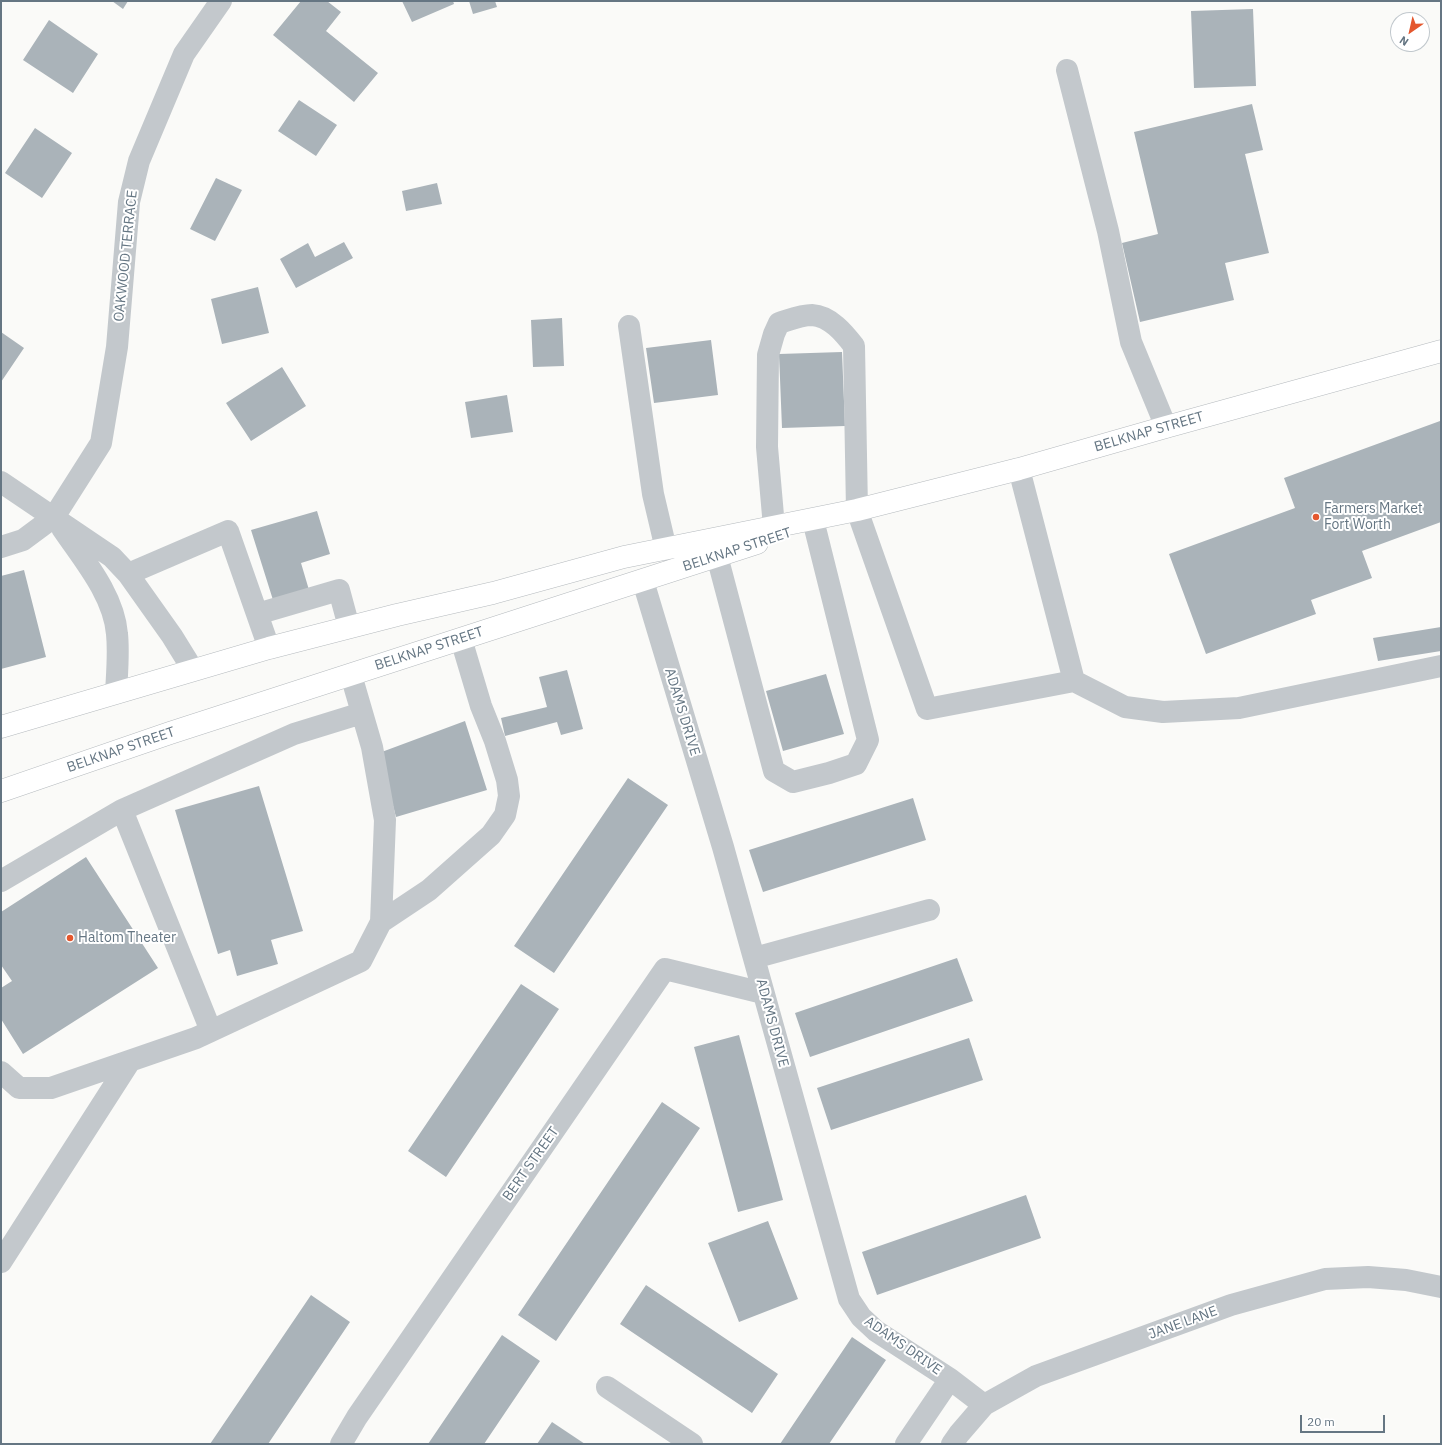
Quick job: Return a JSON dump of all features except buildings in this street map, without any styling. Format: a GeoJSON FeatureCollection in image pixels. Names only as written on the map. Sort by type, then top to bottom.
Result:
{"type":"FeatureCollection","features":[{"type":"Feature","properties":{"kind":"main road","name":"BELKNAP STREET"},"geometry":{"type":"LineString","coordinates":[[1,726],[269,648],[397,615],[493,593],[624,558],[857,510],[1020,469],[1166,426],[1441,351]]}},
{"type":"Feature","properties":{"kind":"main road","name":"BELKNAP STREET"},"geometry":{"type":"LineString","coordinates":[[1,791],[170,732],[643,581],[857,510]]}},
{"type":"Feature","properties":{"kind":"street","name":"OAKWOOD TERRACE"},"geometry":{"type":"LineString","coordinates":[[54,517],[101,442],[117,347],[129,202],[139,161],[184,54],[220,1]]}},
{"type":"Feature","properties":{"kind":"street"},"geometry":{"type":"LineString","coordinates":[[1067,70],[1108,231],[1131,342],[1166,426]]}},
{"type":"Feature","properties":{"kind":"street"},"geometry":{"type":"LineString","coordinates":[[774,528],[767,447],[768,355],[779,323],[812,315],[826,319],[844,332],[854,346],[857,510],[927,709],[1074,681],[1125,707],[1163,712],[1239,708],[1441,666]]}},
{"type":"Feature","properties":{"kind":"street"},"geometry":{"type":"LineString","coordinates":[[629,326],[653,494],[666,549]]}},
{"type":"Feature","properties":{"kind":"street"},"geometry":{"type":"LineString","coordinates":[[1020,469],[1074,681]]}},
{"type":"Feature","properties":{"kind":"street"},"geometry":{"type":"LineString","coordinates":[[1,482],[112,556],[128,574],[172,636],[193,670]]}},
{"type":"Feature","properties":{"kind":"street"},"geometry":{"type":"LineString","coordinates":[[1,547],[23,540],[54,517]]}},
{"type":"Feature","properties":{"kind":"street"},"geometry":{"type":"LineString","coordinates":[[54,517],[95,575],[113,611],[117,632],[116,693]]}},
{"type":"Feature","properties":{"kind":"street"},"geometry":{"type":"LineString","coordinates":[[717,556],[774,771],[793,782],[830,773],[856,764],[868,740],[814,524]]}},
{"type":"Feature","properties":{"kind":"street"},"geometry":{"type":"LineString","coordinates":[[128,574],[228,531],[269,648]]}},
{"type":"Feature","properties":{"kind":"street","name":"ADAMS DRIVE"},"geometry":{"type":"LineString","coordinates":[[643,581],[723,847],[849,1299],[861,1317],[944,1388],[984,1405]]}},
{"type":"Feature","properties":{"kind":"street"},"geometry":{"type":"LineString","coordinates":[[257,614],[339,590],[350,627]]}},
{"type":"Feature","properties":{"kind":"street"},"geometry":{"type":"LineString","coordinates":[[381,922],[429,890],[491,836],[505,815],[509,796],[507,780],[495,742],[481,706],[461,639]]}},
{"type":"Feature","properties":{"kind":"street"},"geometry":{"type":"LineString","coordinates":[[1,1072],[19,1088],[51,1088],[196,1038],[361,961],[381,922],[385,820],[372,747],[351,674]]}},
{"type":"Feature","properties":{"kind":"street"},"geometry":{"type":"LineString","coordinates":[[1,881],[122,810],[294,734],[362,713]]}},
{"type":"Feature","properties":{"kind":"street"},"geometry":{"type":"LineString","coordinates":[[122,810],[211,1031]]}},
{"type":"Feature","properties":{"kind":"street"},"geometry":{"type":"LineString","coordinates":[[754,958],[929,910]]}},
{"type":"Feature","properties":{"kind":"street","name":"BERT STREET"},"geometry":{"type":"LineString","coordinates":[[341,1444],[362,1410],[665,969],[763,993]]}},
{"type":"Feature","properties":{"kind":"street"},"geometry":{"type":"LineString","coordinates":[[1,1262],[130,1061]]}},
{"type":"Feature","properties":{"kind":"street","name":"JANE LANE"},"geometry":{"type":"LineString","coordinates":[[952,1444],[984,1405],[1036,1376],[1231,1305],[1325,1279],[1368,1277],[1406,1280],[1441,1287]]}},
{"type":"Feature","properties":{"kind":"street"},"geometry":{"type":"LineString","coordinates":[[607,1387],[692,1444]]}},
{"type":"Feature","properties":{"kind":"street"},"geometry":{"type":"LineString","coordinates":[[906,1444],[944,1388]]}},
{"type":"Feature","properties":{"kind":"place","name":"Farmers Market Fort Worth"},"geometry":{"type":"Point","coordinates":[1316,517]}},
{"type":"Feature","properties":{"kind":"place","name":"Haltom Theater"},"geometry":{"type":"Point","coordinates":[70,938]}}]}
